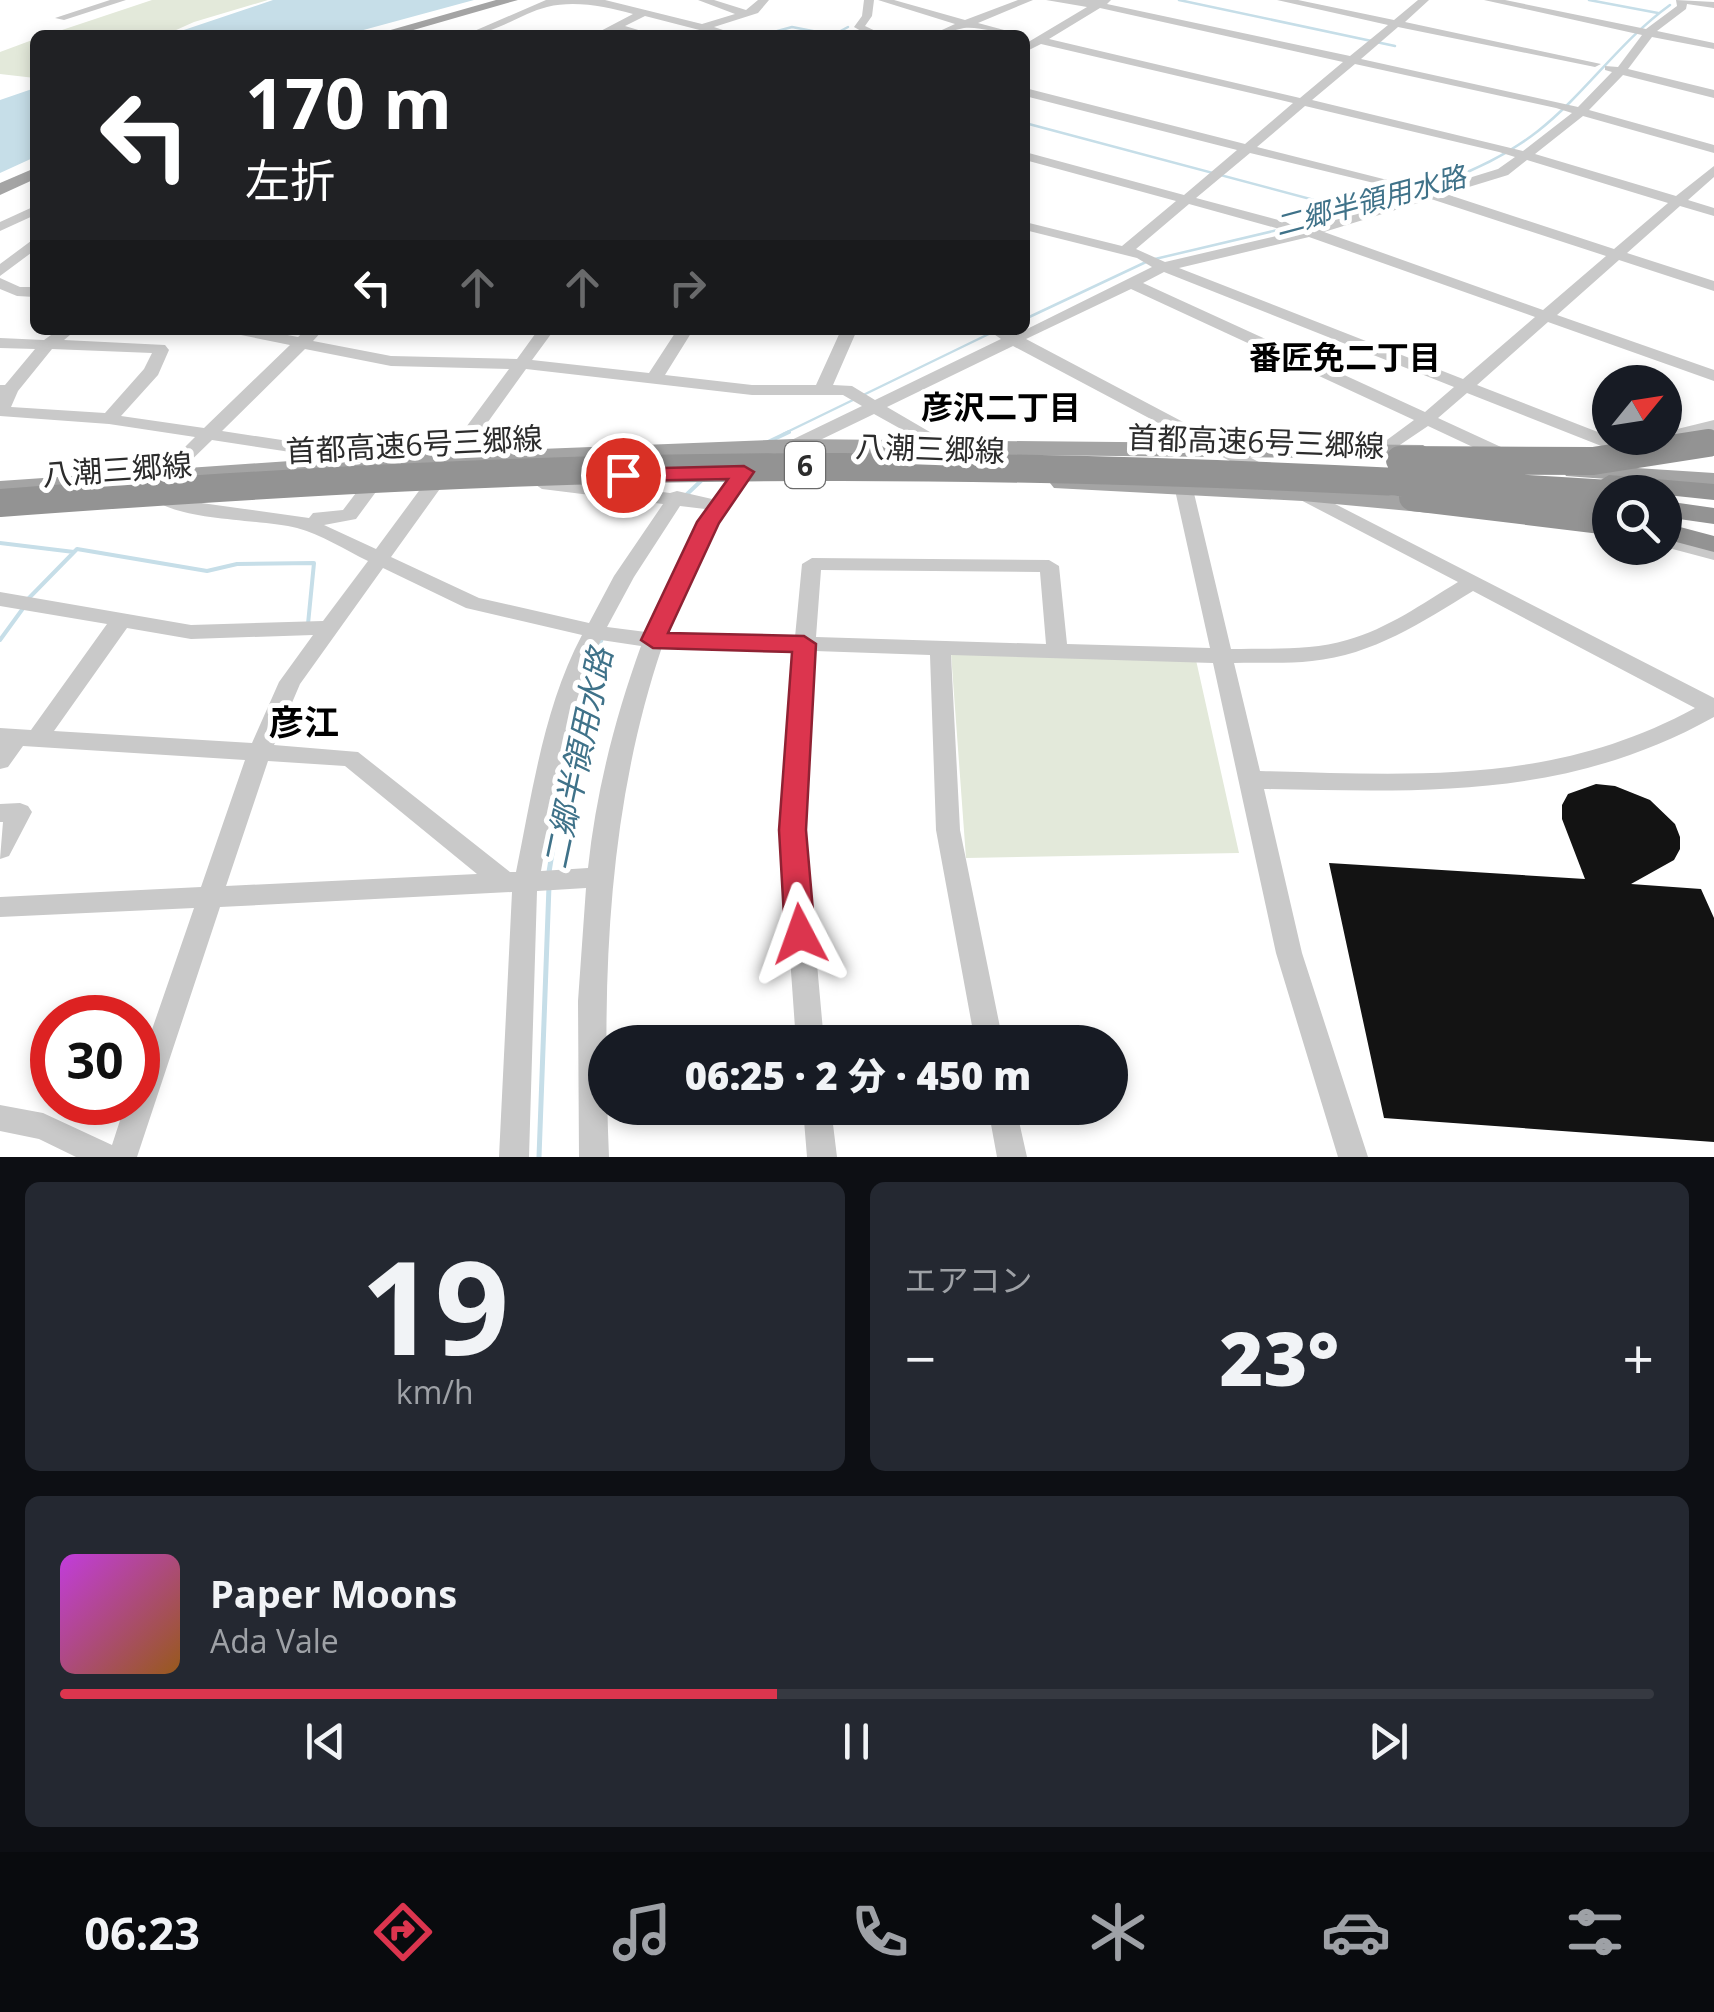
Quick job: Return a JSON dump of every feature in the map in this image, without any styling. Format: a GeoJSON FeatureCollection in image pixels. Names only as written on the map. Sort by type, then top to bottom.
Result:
{"type":"FeatureCollection","features":[{"type":"Feature","properties":{"kind":"highway"},"geometry":{"type":"LineString","coordinates":[[1129,457],[1268,456],[1524,464],[1643,455],[1713,438]]}},
{"type":"Feature","properties":{"kind":"highway","name":"首都高速6号三郷線"},"geometry":{"type":"LineString","coordinates":[[0,488],[588,458],[796,454],[1129,457],[1410,469],[1592,492]]}},
{"type":"Feature","properties":{"kind":"highway"},"geometry":{"type":"LineString","coordinates":[[837,464],[1362,491],[1592,494]]}},
{"type":"Feature","properties":{"kind":"highway","name":"首都高速6号三郷線"},"geometry":{"type":"LineString","coordinates":[[0,507],[422,474],[837,464],[1240,471],[1592,493]]}},
{"type":"Feature","properties":{"kind":"highway"},"geometry":{"type":"LineString","coordinates":[[1682,495],[1713,489]]}},
{"type":"Feature","properties":{"kind":"highway","name":"6"},"geometry":{"type":"LineString","coordinates":[[1682,491],[1713,489]]}},
{"type":"Feature","properties":{"kind":"highway"},"geometry":{"type":"LineString","coordinates":[[1362,491],[1592,519]]}},
{"type":"Feature","properties":{"kind":"highway"},"geometry":{"type":"LineString","coordinates":[[1682,511],[1714,516]]}},
{"type":"Feature","properties":{"kind":"highway"},"geometry":{"type":"LineString","coordinates":[[1682,536],[1714,544]]}},
{"type":"Feature","properties":{"kind":"main road"},"geometry":{"type":"LineString","coordinates":[[399,30],[511,0]]}},
{"type":"Feature","properties":{"kind":"main road"},"geometry":{"type":"LineString","coordinates":[[0,190],[30,176]]}},
{"type":"Feature","properties":{"kind":"main road","name":"八潮三郷線"},"geometry":{"type":"LineString","coordinates":[[0,507],[191,502],[366,478],[453,458],[545,470],[700,473],[794,446],[1498,452],[1576,471],[1713,489]]}},
{"type":"Feature","properties":{"kind":"main road","name":"八潮三郷線"},"geometry":{"type":"LineString","coordinates":[[0,488],[214,474],[436,481],[545,470],[740,460],[1004,481],[1303,494],[1526,518],[1539,508],[1536,476],[1576,471]]}},
{"type":"Feature","properties":{"kind":"main road"},"geometry":{"type":"LineString","coordinates":[[0,507],[164,486],[214,474]]}},
{"type":"Feature","properties":{"kind":"main road"},"geometry":{"type":"LineString","coordinates":[[0,488],[164,486],[191,502]]}},
{"type":"Feature","properties":{"kind":"street"},"geometry":{"type":"LineString","coordinates":[[60,18],[120,0]]}},
{"type":"Feature","properties":{"kind":"street"},"geometry":{"type":"LineString","coordinates":[[481,30],[515,13],[560,0],[598,1],[711,30]]}},
{"type":"Feature","properties":{"kind":"street"},"geometry":{"type":"LineString","coordinates":[[703,0],[747,14]]}},
{"type":"Feature","properties":{"kind":"street"},"geometry":{"type":"LineString","coordinates":[[702,28],[747,14],[764,0]]}},
{"type":"Feature","properties":{"kind":"street"},"geometry":{"type":"LineString","coordinates":[[866,30],[859,27],[867,16],[868,0]]}},
{"type":"Feature","properties":{"kind":"street"},"geometry":{"type":"LineString","coordinates":[[883,0],[994,30]]}},
{"type":"Feature","properties":{"kind":"street"},"geometry":{"type":"LineString","coordinates":[[950,30],[1028,0]]}},
{"type":"Feature","properties":{"kind":"street"},"geometry":{"type":"LineString","coordinates":[[1050,0],[1101,3],[1558,105],[1714,149]]}},
{"type":"Feature","properties":{"kind":"street"},"geometry":{"type":"LineString","coordinates":[[1282,0],[1595,64],[1714,94]]}},
{"type":"Feature","properties":{"kind":"street"},"geometry":{"type":"LineString","coordinates":[[1030,241],[1123,250],[1424,0]]}},
{"type":"Feature","properties":{"kind":"street"},"geometry":{"type":"LineString","coordinates":[[1488,0],[1714,46]]}},
{"type":"Feature","properties":{"kind":"street"},"geometry":{"type":"LineString","coordinates":[[1030,46],[1101,3]]}},
{"type":"Feature","properties":{"kind":"street"},"geometry":{"type":"LineString","coordinates":[[1030,325],[1133,284],[1164,267],[1304,233],[1488,178],[1527,156],[1582,112],[1650,31],[1679,10],[1700,3]]}},
{"type":"Feature","properties":{"kind":"street"},"geometry":{"type":"LineString","coordinates":[[607,30],[641,14]]}},
{"type":"Feature","properties":{"kind":"street"},"geometry":{"type":"LineString","coordinates":[[613,27],[626,30]]}},
{"type":"Feature","properties":{"kind":"street"},"geometry":{"type":"LineString","coordinates":[[1030,37],[1503,149],[1714,211]]}},
{"type":"Feature","properties":{"kind":"street"},"geometry":{"type":"LineString","coordinates":[[1030,93],[1403,188],[1714,286]]}},
{"type":"Feature","properties":{"kind":"street"},"geometry":{"type":"LineString","coordinates":[[1030,157],[1281,224],[1714,376]]}},
{"type":"Feature","properties":{"kind":"street"},"geometry":{"type":"LineString","coordinates":[[1382,452],[1427,419],[1714,170]]}},
{"type":"Feature","properties":{"kind":"street"},"geometry":{"type":"LineString","coordinates":[[1610,181],[1671,191],[1700,182]]}},
{"type":"Feature","properties":{"kind":"street"},"geometry":{"type":"LineString","coordinates":[[1610,181],[1657,202],[1652,213],[1657,219]]}},
{"type":"Feature","properties":{"kind":"street"},"geometry":{"type":"LineString","coordinates":[[1700,182],[1708,188],[1701,198],[1714,211]]}},
{"type":"Feature","properties":{"kind":"street"},"geometry":{"type":"LineString","coordinates":[[1657,219],[1692,211],[1714,211]]}},
{"type":"Feature","properties":{"kind":"street"},"geometry":{"type":"LineString","coordinates":[[1030,227],[1146,256],[1164,267],[1592,436]]}},
{"type":"Feature","properties":{"kind":"street"},"geometry":{"type":"LineString","coordinates":[[0,272],[30,246]]}},
{"type":"Feature","properties":{"kind":"street"},"geometry":{"type":"LineString","coordinates":[[0,282],[17,292],[30,292]]}},
{"type":"Feature","properties":{"kind":"street"},"geometry":{"type":"LineString","coordinates":[[1133,284],[1498,452],[1592,448]]}},
{"type":"Feature","properties":{"kind":"street"},"geometry":{"type":"LineString","coordinates":[[60,335],[47,344],[5,390],[1,411],[109,419],[348,455],[366,478],[349,514],[320,517],[313,526]]}},
{"type":"Feature","properties":{"kind":"street"},"geometry":{"type":"LineString","coordinates":[[122,1157],[260,750],[290,682],[542,335]]}},
{"type":"Feature","properties":{"kind":"street"},"geometry":{"type":"LineString","coordinates":[[654,379],[682,335]]}},
{"type":"Feature","properties":{"kind":"street"},"geometry":{"type":"LineString","coordinates":[[824,389],[847,335]]}},
{"type":"Feature","properties":{"kind":"street"},"geometry":{"type":"LineString","coordinates":[[794,446],[1004,335],[1714,708]]}},
{"type":"Feature","properties":{"kind":"street"},"geometry":{"type":"LineString","coordinates":[[164,486],[208,434],[309,337],[391,361],[522,364],[752,390],[854,392],[1004,481]]}},
{"type":"Feature","properties":{"kind":"street"},"geometry":{"type":"LineString","coordinates":[[0,343],[161,350],[152,371],[109,419]]}},
{"type":"Feature","properties":{"kind":"street"},"geometry":{"type":"LineString","coordinates":[[1682,441],[1713,438]]}},
{"type":"Feature","properties":{"kind":"street"},"geometry":{"type":"LineString","coordinates":[[1011,448],[1049,467],[1167,474],[1184,488],[1289,953],[1353,1157]]}},
{"type":"Feature","properties":{"kind":"street"},"geometry":{"type":"LineString","coordinates":[[514,1157],[515,882],[578,663],[624,576],[740,460]]}},
{"type":"Feature","properties":{"kind":"street"},"geometry":{"type":"LineString","coordinates":[[545,470],[542,483],[699,501]]}},
{"type":"Feature","properties":{"kind":"street"},"geometry":{"type":"LineString","coordinates":[[594,1157],[584,879],[618,752],[699,501]]}},
{"type":"Feature","properties":{"kind":"street"},"geometry":{"type":"LineString","coordinates":[[191,502],[313,526],[473,604],[593,634],[653,640],[1220,656],[1312,654],[1351,648],[1398,628],[1473,582]]}},
{"type":"Feature","properties":{"kind":"street"},"geometry":{"type":"LineString","coordinates":[[1526,518],[1592,527]]}},
{"type":"Feature","properties":{"kind":"street"},"geometry":{"type":"LineString","coordinates":[[1682,546],[1714,554]]}},
{"type":"Feature","properties":{"kind":"street"},"geometry":{"type":"LineString","coordinates":[[809,1025],[792,830],[812,564],[1049,566],[1056,650]]}},
{"type":"Feature","properties":{"kind":"street"},"geometry":{"type":"LineString","coordinates":[[0,599],[190,632],[331,628]]}},
{"type":"Feature","properties":{"kind":"street"},"geometry":{"type":"LineString","coordinates":[[0,761],[120,622]]}},
{"type":"Feature","properties":{"kind":"street"},"geometry":{"type":"LineString","coordinates":[[940,648],[948,830],[986,1025]]}},
{"type":"Feature","properties":{"kind":"street"},"geometry":{"type":"LineString","coordinates":[[1249,780],[1443,782],[1526,775],[1621,749],[1714,708]]}},
{"type":"Feature","properties":{"kind":"street"},"geometry":{"type":"LineString","coordinates":[[18,737],[350,758],[515,882]]}},
{"type":"Feature","properties":{"kind":"street"},"geometry":{"type":"LineString","coordinates":[[0,813],[20,812],[0,849]]}},
{"type":"Feature","properties":{"kind":"street"},"geometry":{"type":"LineString","coordinates":[[0,906],[584,879]]}},
{"type":"Feature","properties":{"kind":"street"},"geometry":{"type":"LineString","coordinates":[[0,1118],[43,1126],[106,1157]]}},
{"type":"Feature","properties":{"kind":"street"},"geometry":{"type":"LineString","coordinates":[[819,1125],[822,1157]]}},
{"type":"Feature","properties":{"kind":"street"},"geometry":{"type":"LineString","coordinates":[[1005,1125],[1012,1157]]}},
{"type":"Feature","properties":{"kind":"green space"},"geometry":{"type":"Polygon","coordinates":[[[152,0],[268,0],[176,30],[62,30],[152,0]]]}},
{"type":"Feature","properties":{"kind":"green space"},"geometry":{"type":"Polygon","coordinates":[[[30,41],[30,77],[0,74],[0,52],[30,41]]]}},
{"type":"Feature","properties":{"kind":"green space"},"geometry":{"type":"Polygon","coordinates":[[[951,653],[1196,660],[1239,853],[966,858],[951,653]]]}},
{"type":"Feature","properties":{"kind":"water"},"geometry":{"type":"Polygon","coordinates":[[[273,0],[474,0],[363,30],[184,30],[273,0]]]}},
{"type":"Feature","properties":{"kind":"water"},"geometry":{"type":"Polygon","coordinates":[[[30,90],[30,159],[0,173],[0,100],[30,90]]]}},
{"type":"Feature","properties":{"kind":"building"},"geometry":{"type":"Polygon","coordinates":[[[1596,784],[1615,786],[1650,800],[1675,824],[1680,837],[1680,849],[1674,860],[1631,884],[1701,889],[1714,918],[1714,1142],[1384,1118],[1329,863],[1585,879],[1562,819],[1562,805],[1568,794],[1596,784]]]}},
{"type":"Feature","properties":{"kind":"waterway"},"geometry":{"type":"LineString","coordinates":[[1179,0],[1395,46]]}},
{"type":"Feature","properties":{"kind":"waterway"},"geometry":{"type":"LineString","coordinates":[[1589,0],[1658,13]]}},
{"type":"Feature","properties":{"kind":"waterway","name":"二郷半領用水路"},"geometry":{"type":"LineString","coordinates":[[1291,226],[1420,190],[1511,150],[1555,116],[1670,5]]}},
{"type":"Feature","properties":{"kind":"waterway"},"geometry":{"type":"LineString","coordinates":[[842,30],[848,27]]}},
{"type":"Feature","properties":{"kind":"waterway"},"geometry":{"type":"LineString","coordinates":[[781,30],[807,30]]}},
{"type":"Feature","properties":{"kind":"waterway"},"geometry":{"type":"LineString","coordinates":[[1030,124],[1344,208]]}},
{"type":"Feature","properties":{"kind":"waterway","name":"二郷半領用水路"},"geometry":{"type":"LineString","coordinates":[[1155,259],[1282,229]]}},
{"type":"Feature","properties":{"kind":"waterway","name":"二郷半領用水路"},"geometry":{"type":"LineString","coordinates":[[1030,317],[1146,262]]}},
{"type":"Feature","properties":{"kind":"waterway","name":"二郷半領用水路"},"geometry":{"type":"LineString","coordinates":[[783,434],[987,335]]}},
{"type":"Feature","properties":{"kind":"waterway","name":"二郷半領用水路"},"geometry":{"type":"LineString","coordinates":[[768,442],[789,432]]}},
{"type":"Feature","properties":{"kind":"waterway","name":"二郷半領用水路"},"geometry":{"type":"LineString","coordinates":[[685,496],[703,479]]}},
{"type":"Feature","properties":{"kind":"waterway"},"geometry":{"type":"LineString","coordinates":[[0,543],[74,552]]}},
{"type":"Feature","properties":{"kind":"waterway"},"geometry":{"type":"LineString","coordinates":[[28,599],[77,549],[207,571],[237,564],[314,563],[308,624]]}},
{"type":"Feature","properties":{"kind":"waterway"},"geometry":{"type":"LineString","coordinates":[[0,640],[24,607]]}},
{"type":"Feature","properties":{"kind":"waterway","name":"二郷半領用水路"},"geometry":{"type":"LineString","coordinates":[[568,750],[602,638]]}},
{"type":"Feature","properties":{"kind":"waterway","name":"二郷半領用水路"},"geometry":{"type":"LineString","coordinates":[[549,872],[569,748]]}},
{"type":"Feature","properties":{"kind":"waterway","name":"二郷半領用水路"},"geometry":{"type":"LineString","coordinates":[[539,1157],[549,886]]}},
{"type":"Feature","properties":{"kind":"district","name":"番匠免二丁目"},"geometry":{"type":"Point","coordinates":[1345,356]}},
{"type":"Feature","properties":{"kind":"district","name":"彦沢二丁目"},"geometry":{"type":"Point","coordinates":[1001,406]}},
{"type":"Feature","properties":{"kind":"district","name":"彦江"},"geometry":{"type":"Point","coordinates":[304,721]}},
{"type":"Feature","properties":{"kind":"route"},"geometry":{"type":"LineString","coordinates":[[623,475],[744,472],[708,522],[653,640],[804,644],[792,830],[800,934]]}}]}
